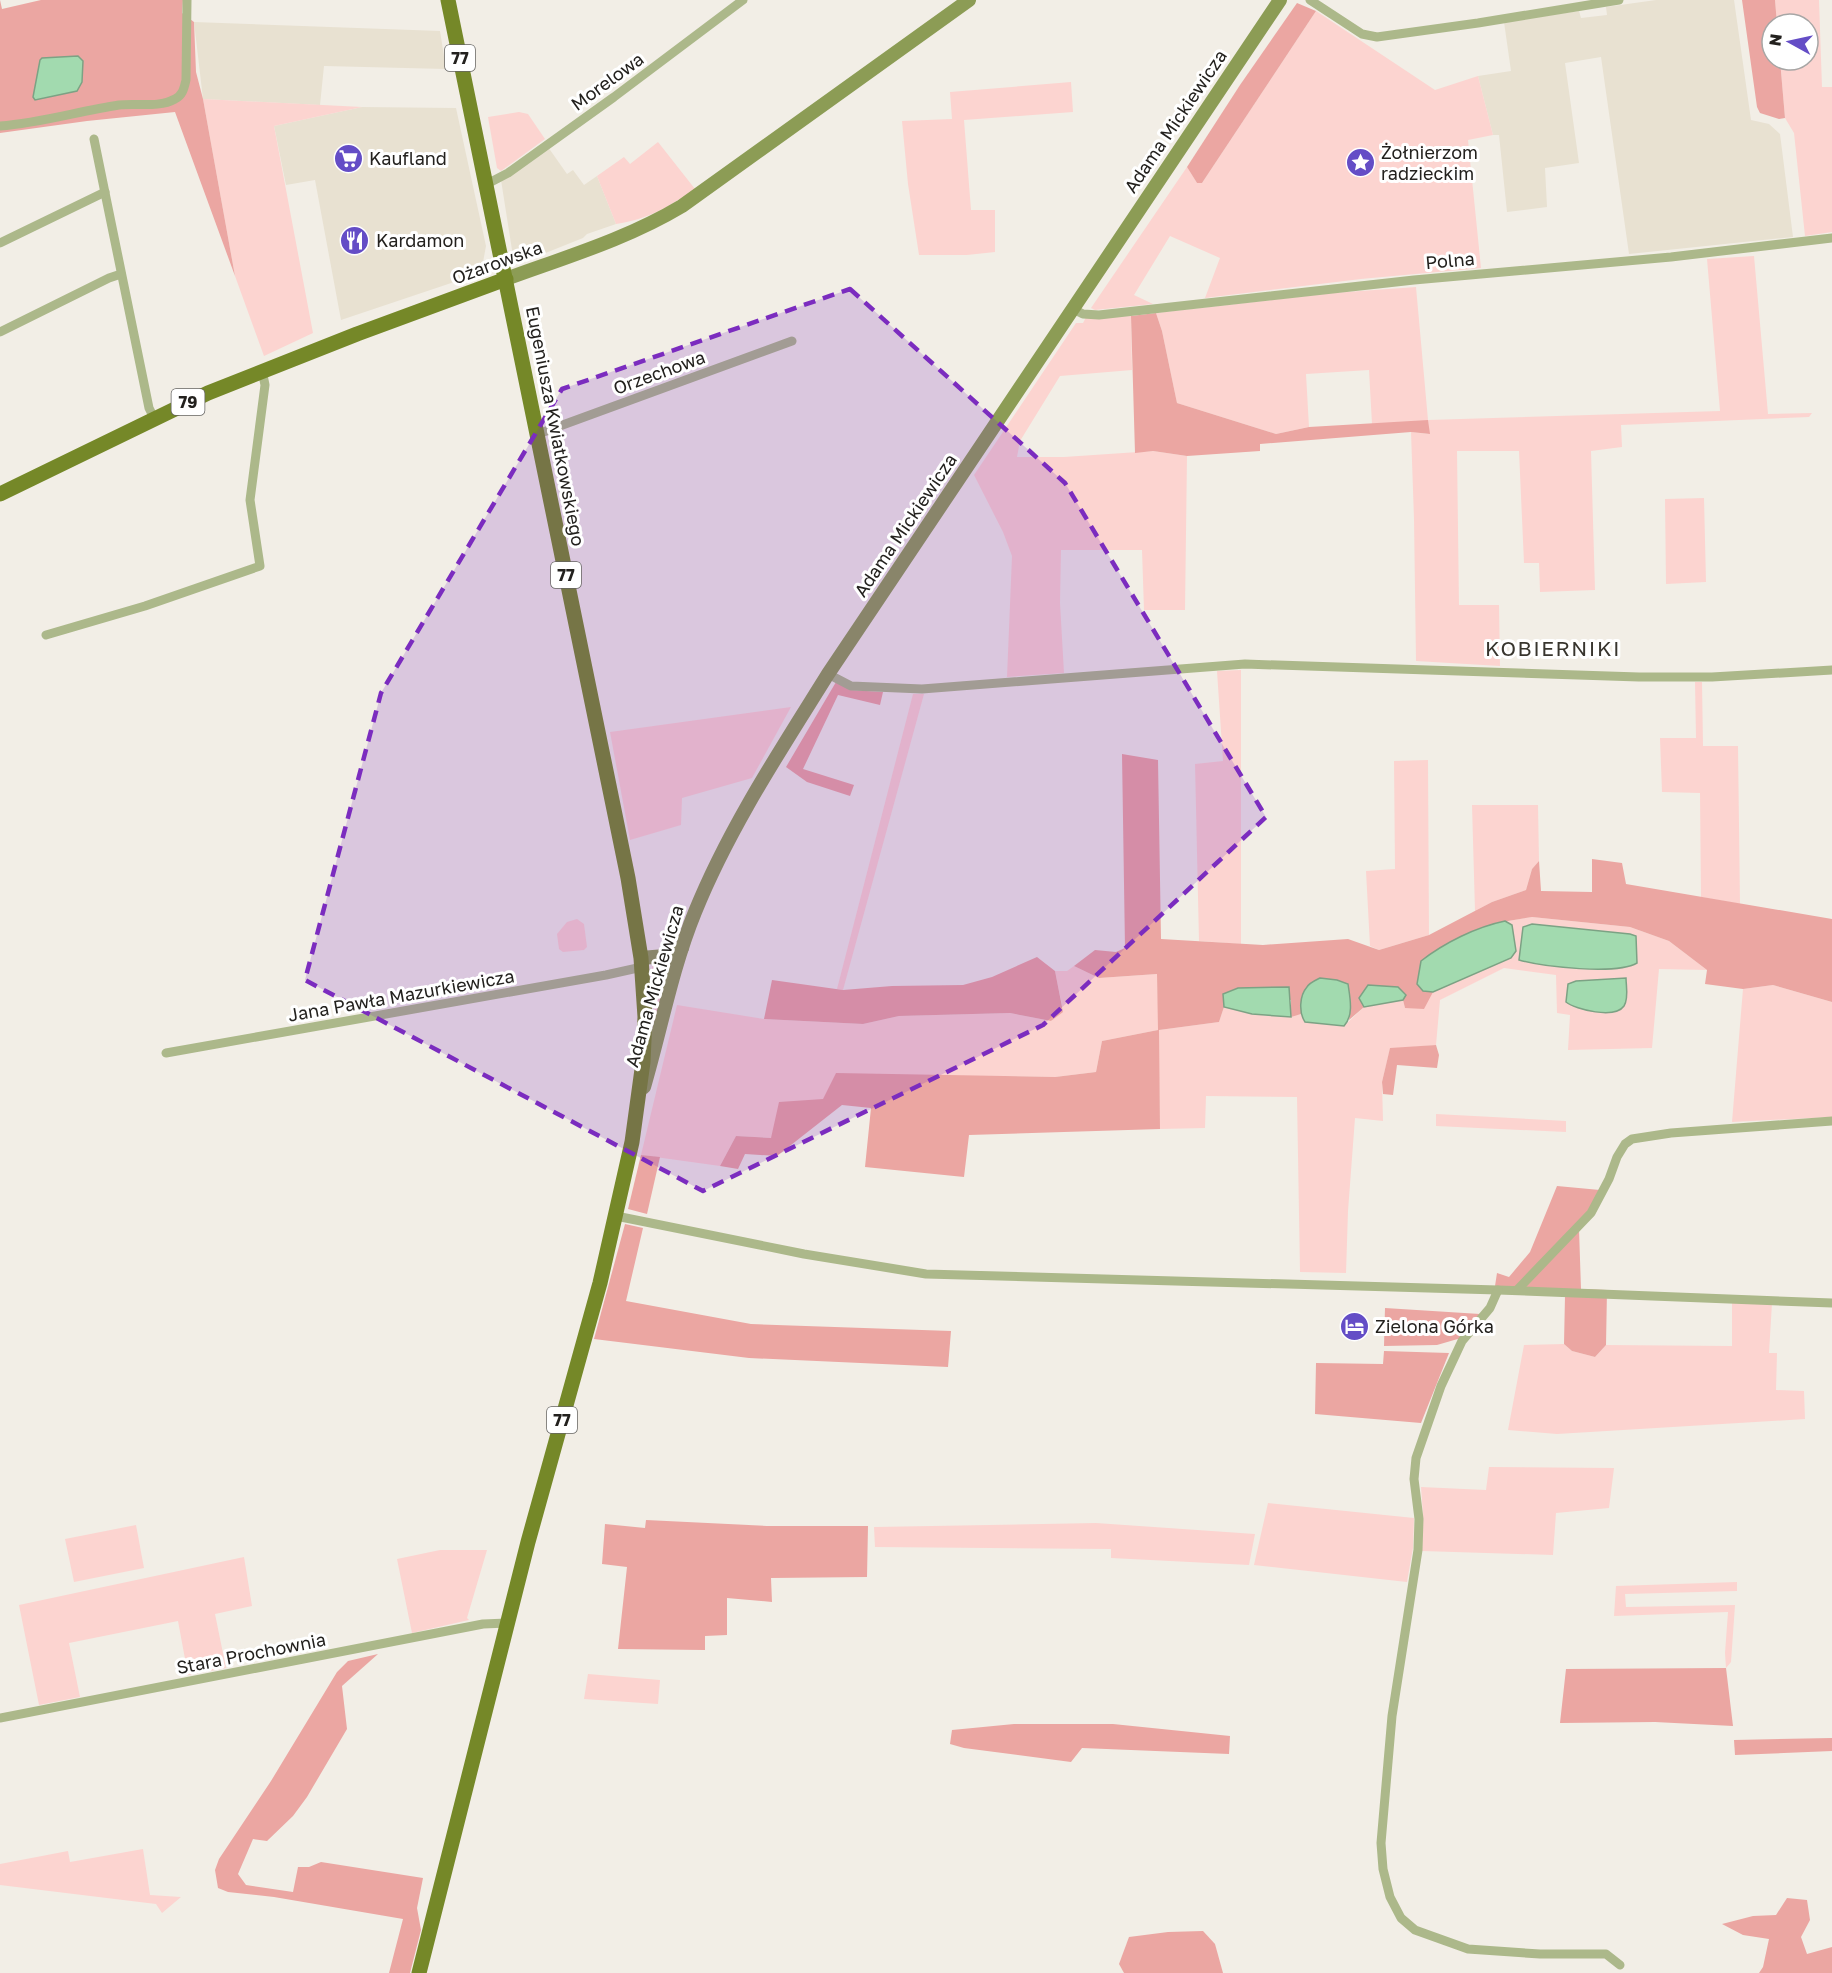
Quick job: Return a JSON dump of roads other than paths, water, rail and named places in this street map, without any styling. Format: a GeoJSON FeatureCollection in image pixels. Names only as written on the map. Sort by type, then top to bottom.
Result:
{"type":"FeatureCollection","features":[{"type":"Feature","properties":{"kind":"main road","name":"Eugeniusza Kwiatkowskiego"},"geometry":{"type":"LineString","coordinates":[[448,0],[628,879],[641,963]]}},
{"type":"Feature","properties":{"kind":"main road","name":"Ożarowska"},"geometry":{"type":"LineString","coordinates":[[0,494],[154,418],[262,370],[506,279]]}},
{"type":"Feature","properties":{"kind":"main road","name":"Adama Mickiewicza"},"geometry":{"type":"LineString","coordinates":[[507,1623],[595,1301],[616,1216],[638,1110],[645,1027],[641,963]]}},
{"type":"Feature","properties":{"kind":"main road","name":"77"},"geometry":{"type":"LineString","coordinates":[[418,1973],[507,1623]]}},
{"type":"Feature","properties":{"kind":"street"},"geometry":{"type":"LineString","coordinates":[[0,126],[27,124],[120,105],[169,102],[179,97],[186,80],[187,0]]}},
{"type":"Feature","properties":{"kind":"street","name":"Morelowa"},"geometry":{"type":"LineString","coordinates":[[487,183],[508,173],[615,97],[743,0]]}},
{"type":"Feature","properties":{"kind":"street","name":"Ożarowska"},"geometry":{"type":"LineString","coordinates":[[506,279],[613,241],[662,218],[701,193],[969,0]]}},
{"type":"Feature","properties":{"kind":"street","name":"Adama Mickiewicza"},"geometry":{"type":"LineString","coordinates":[[638,1110],[682,948],[702,895],[727,844],[828,674],[1280,0]]}},
{"type":"Feature","properties":{"kind":"street"},"geometry":{"type":"LineString","coordinates":[[1310,0],[1362,34],[1372,37],[1478,23],[1619,0]]}},
{"type":"Feature","properties":{"kind":"street"},"geometry":{"type":"LineString","coordinates":[[94,139],[148,408],[154,418]]}},
{"type":"Feature","properties":{"kind":"street"},"geometry":{"type":"LineString","coordinates":[[0,243],[105,192]]}},
{"type":"Feature","properties":{"kind":"street","name":"Polna"},"geometry":{"type":"LineString","coordinates":[[1073,309],[1083,314],[1099,315],[1402,281],[1660,258],[1832,238]]}},
{"type":"Feature","properties":{"kind":"street"},"geometry":{"type":"LineString","coordinates":[[0,332],[121,274]]}},
{"type":"Feature","properties":{"kind":"street","name":"Orzechowa"},"geometry":{"type":"LineString","coordinates":[[538,434],[792,341]]}},
{"type":"Feature","properties":{"kind":"street"},"geometry":{"type":"LineString","coordinates":[[46,635],[145,606],[260,566],[249,509],[265,385],[262,370]]}},
{"type":"Feature","properties":{"kind":"street"},"geometry":{"type":"LineString","coordinates":[[828,674],[851,686],[922,689],[1245,664],[1639,677],[1712,677],[1832,670]]}},
{"type":"Feature","properties":{"kind":"street"},"geometry":{"type":"LineString","coordinates":[[641,963],[682,948]]}},
{"type":"Feature","properties":{"kind":"street","name":"Jana Pawła Mazurkiewicza"},"geometry":{"type":"LineString","coordinates":[[166,1053],[606,975],[641,963]]}},
{"type":"Feature","properties":{"kind":"street"},"geometry":{"type":"LineString","coordinates":[[1517,1290],[1591,1213],[1609,1179],[1617,1157],[1625,1144],[1632,1139],[1671,1133],[1832,1121]]}},
{"type":"Feature","properties":{"kind":"street"},"geometry":{"type":"LineString","coordinates":[[616,1216],[804,1254],[926,1274],[1517,1290],[1832,1303]]}},
{"type":"Feature","properties":{"kind":"street"},"geometry":{"type":"LineString","coordinates":[[1498,1290],[1490,1308],[1462,1341],[1441,1386],[1416,1458],[1414,1479],[1419,1519],[1418,1550],[1392,1716],[1381,1843],[1383,1869],[1390,1897],[1401,1918],[1415,1930],[1467,1949],[1540,1954],[1606,1954],[1620,1965]]}},
{"type":"Feature","properties":{"kind":"street","name":"Stara Prochownia"},"geometry":{"type":"LineString","coordinates":[[0,1718],[483,1624],[507,1623]]}},
{"type":"Feature","properties":{"kind":"place","name":"Kaufland"},"geometry":{"type":"Point","coordinates":[348,158]}},
{"type":"Feature","properties":{"kind":"place","name":"Żołnierzom radzieckim"},"geometry":{"type":"Point","coordinates":[1360,162]}},
{"type":"Feature","properties":{"kind":"place","name":"Kardamon"},"geometry":{"type":"Point","coordinates":[355,240]}},
{"type":"Feature","properties":{"kind":"place","name":"Zielona Górka"},"geometry":{"type":"Point","coordinates":[1354,1326]}},
{"type":"Feature","properties":{"kind":"district","name":"KOBIERNIKI"},"geometry":{"type":"Point","coordinates":[1553,648]}}]}
